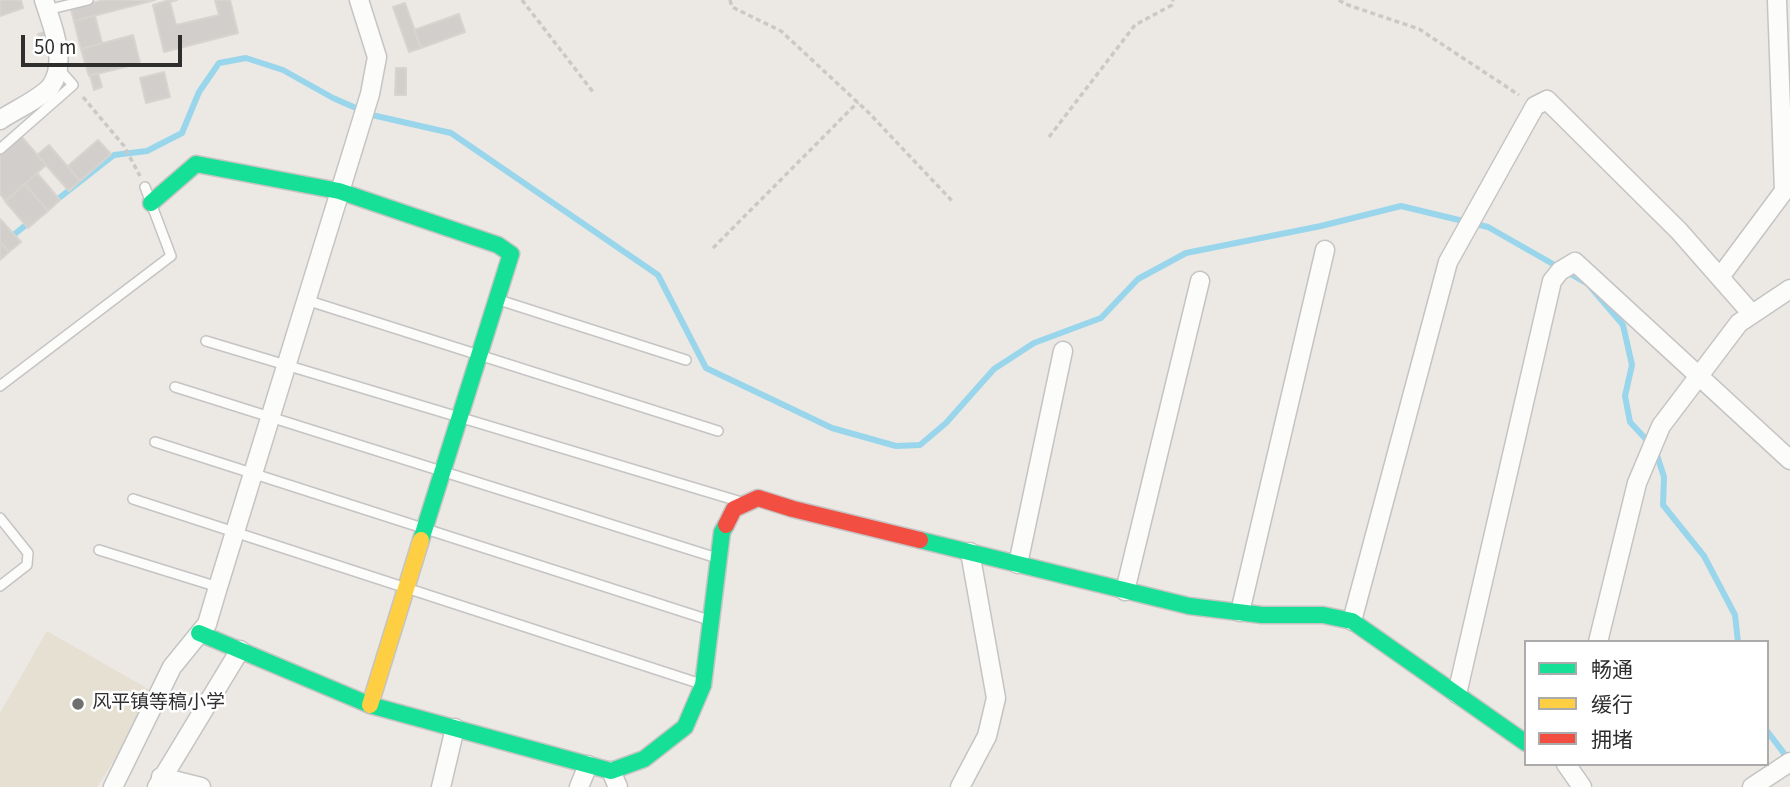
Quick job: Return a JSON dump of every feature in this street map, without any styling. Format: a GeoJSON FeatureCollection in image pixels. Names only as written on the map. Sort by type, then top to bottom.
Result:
{"type":"FeatureCollection","features":[{"type":"Feature","properties":{"kind":"street"},"geometry":{"type":"LineString","coordinates":[[113,787],[172,667],[207,624],[370,94],[377,57],[359,0]]}},
{"type":"Feature","properties":{"kind":"street"},"geometry":{"type":"LineString","coordinates":[[1720,277],[1784,191],[1777,0]]}},
{"type":"Feature","properties":{"kind":"street"},"geometry":{"type":"LineString","coordinates":[[0,120],[50,87],[60,69],[54,29],[46,5]]}},
{"type":"Feature","properties":{"kind":"street"},"geometry":{"type":"LineString","coordinates":[[1352,621],[1448,262],[1535,106],[1547,100],[1679,232],[1752,314]]}},
{"type":"Feature","properties":{"kind":"street"},"geometry":{"type":"LineString","coordinates":[[151,203],[196,164],[339,191],[498,245],[511,254],[370,705]]}},
{"type":"Feature","properties":{"kind":"street"},"geometry":{"type":"LineString","coordinates":[[1240,612],[1325,250]]}},
{"type":"Feature","properties":{"kind":"street"},"geometry":{"type":"LineString","coordinates":[[1457,694],[1552,281],[1560,271],[1575,262],[1790,460]]}},
{"type":"Feature","properties":{"kind":"street"},"geometry":{"type":"LineString","coordinates":[[1125,591],[1200,281]]}},
{"type":"Feature","properties":{"kind":"street"},"geometry":{"type":"LineString","coordinates":[[1598,640],[1637,483],[1661,426],[1739,323],[1790,289]]}},
{"type":"Feature","properties":{"kind":"street"},"geometry":{"type":"LineString","coordinates":[[1018,564],[1063,351]]}},
{"type":"Feature","properties":{"kind":"street"},"geometry":{"type":"LineString","coordinates":[[199,633],[370,705],[588,765],[614,779],[685,727],[703,685],[722,532],[734,509],[758,498],[1189,606],[1262,615],[1323,615],[1352,621],[1524,742]]}},
{"type":"Feature","properties":{"kind":"street"},"geometry":{"type":"LineString","coordinates":[[960,787],[987,736],[996,698],[970,552]]}},
{"type":"Feature","properties":{"kind":"street"},"geometry":{"type":"LineString","coordinates":[[201,787],[159,782],[240,650]]}},
{"type":"Feature","properties":{"kind":"street"},"geometry":{"type":"LineString","coordinates":[[441,787],[455,728]]}},
{"type":"Feature","properties":{"kind":"street"},"geometry":{"type":"LineString","coordinates":[[1752,787],[1790,762]]}},
{"type":"Feature","properties":{"kind":"street"},"geometry":{"type":"LineString","coordinates":[[579,787],[588,765]]}},
{"type":"Feature","properties":{"kind":"street"},"geometry":{"type":"LineString","coordinates":[[1568,766],[1582,787]]}},
{"type":"Feature","properties":{"kind":"lane"},"geometry":{"type":"LineString","coordinates":[[46,5],[88,0]]}},
{"type":"Feature","properties":{"kind":"lane"},"geometry":{"type":"LineString","coordinates":[[0,149],[73,85],[60,69]]}},
{"type":"Feature","properties":{"kind":"lane"},"geometry":{"type":"LineString","coordinates":[[0,386],[171,256],[145,187]]}},
{"type":"Feature","properties":{"kind":"lane"},"geometry":{"type":"LineString","coordinates":[[497,299],[686,360]]}},
{"type":"Feature","properties":{"kind":"lane"},"geometry":{"type":"LineString","coordinates":[[306,300],[718,431]]}},
{"type":"Feature","properties":{"kind":"lane"},"geometry":{"type":"LineString","coordinates":[[206,341],[747,503]]}},
{"type":"Feature","properties":{"kind":"lane"},"geometry":{"type":"LineString","coordinates":[[175,387],[719,558]]}},
{"type":"Feature","properties":{"kind":"lane"},"geometry":{"type":"LineString","coordinates":[[155,442],[711,621]]}},
{"type":"Feature","properties":{"kind":"lane"},"geometry":{"type":"LineString","coordinates":[[134,499],[703,685]]}},
{"type":"Feature","properties":{"kind":"lane"},"geometry":{"type":"LineString","coordinates":[[0,518],[28,553],[27,565],[0,586]]}},
{"type":"Feature","properties":{"kind":"lane"},"geometry":{"type":"LineString","coordinates":[[99,550],[218,587]]}},
{"type":"Feature","properties":{"kind":"path"},"geometry":{"type":"LineString","coordinates":[[522,0],[593,92]]}},
{"type":"Feature","properties":{"kind":"path"},"geometry":{"type":"LineString","coordinates":[[730,0],[732,6],[781,31],[858,102],[954,203]]}},
{"type":"Feature","properties":{"kind":"path"},"geometry":{"type":"LineString","coordinates":[[1049,136],[1135,25],[1172,5],[1173,0]]}},
{"type":"Feature","properties":{"kind":"path"},"geometry":{"type":"LineString","coordinates":[[1339,0],[1419,29],[1535,106]]}},
{"type":"Feature","properties":{"kind":"path"},"geometry":{"type":"LineString","coordinates":[[73,85],[124,146],[145,187]]}},
{"type":"Feature","properties":{"kind":"path"},"geometry":{"type":"LineString","coordinates":[[713,248],[858,102]]}},
{"type":"Feature","properties":{"kind":"shaded area","name":"风平镇等稿小学"},"geometry":{"type":"Polygon","coordinates":[[[47,631],[157,694],[97,787],[0,787],[0,713],[47,631]]]}},
{"type":"Feature","properties":{"kind":"building"},"geometry":{"type":"Polygon","coordinates":[[[0,0],[21,0],[23,8],[0,16],[0,0]]]}},
{"type":"Feature","properties":{"kind":"building"},"geometry":{"type":"Polygon","coordinates":[[[104,0],[155,0],[74,21],[71,9],[104,0]]]}},
{"type":"Feature","properties":{"kind":"building"},"geometry":{"type":"Polygon","coordinates":[[[177,0],[170,2],[176,25],[219,15],[215,0],[230,0],[238,33],[164,52],[153,5],[177,0]]]}},
{"type":"Feature","properties":{"kind":"building"},"geometry":{"type":"Polygon","coordinates":[[[405,3],[421,48],[409,52],[393,7],[405,3]]]}},
{"type":"Feature","properties":{"kind":"building"},"geometry":{"type":"Polygon","coordinates":[[[459,14],[465,32],[421,48],[414,30],[459,14]]]}},
{"type":"Feature","properties":{"kind":"building"},"geometry":{"type":"Polygon","coordinates":[[[95,16],[102,43],[81,49],[74,21],[95,16]]]}},
{"type":"Feature","properties":{"kind":"building"},"geometry":{"type":"Polygon","coordinates":[[[54,29],[60,50],[45,54],[38,34],[54,29]]]}},
{"type":"Feature","properties":{"kind":"building"},"geometry":{"type":"Polygon","coordinates":[[[133,35],[140,63],[89,76],[81,49],[133,35]]]}},
{"type":"Feature","properties":{"kind":"building"},"geometry":{"type":"Polygon","coordinates":[[[396,68],[406,68],[406,95],[395,95],[396,68]]]}},
{"type":"Feature","properties":{"kind":"building"},"geometry":{"type":"Polygon","coordinates":[[[164,72],[170,97],[146,103],[140,78],[164,72]]]}},
{"type":"Feature","properties":{"kind":"building"},"geometry":{"type":"Polygon","coordinates":[[[98,73],[102,87],[94,90],[90,75],[98,73]]]}},
{"type":"Feature","properties":{"kind":"building"},"geometry":{"type":"Polygon","coordinates":[[[21,136],[46,165],[6,201],[0,194],[0,154],[21,136]]]}},
{"type":"Feature","properties":{"kind":"building"},"geometry":{"type":"Polygon","coordinates":[[[98,140],[111,154],[80,181],[68,166],[98,140]]]}},
{"type":"Feature","properties":{"kind":"building"},"geometry":{"type":"Polygon","coordinates":[[[49,145],[80,181],[69,191],[37,155],[49,145]]]}},
{"type":"Feature","properties":{"kind":"building"},"geometry":{"type":"Polygon","coordinates":[[[37,173],[60,200],[48,211],[25,184],[37,173]]]}},
{"type":"Feature","properties":{"kind":"building"},"geometry":{"type":"Polygon","coordinates":[[[25,184],[48,211],[28,228],[5,201],[25,184]]]}},
{"type":"Feature","properties":{"kind":"building"},"geometry":{"type":"Polygon","coordinates":[[[0,219],[21,242],[9,252],[0,242],[0,219]]]}},
{"type":"Feature","properties":{"kind":"building"},"geometry":{"type":"Polygon","coordinates":[[[0,244],[9,252],[0,260],[0,244]]]}},
{"type":"Feature","properties":{"kind":"waterway"},"geometry":{"type":"LineString","coordinates":[[54,202],[114,155],[147,151],[182,133],[199,92],[219,63],[246,58],[283,70],[333,98],[372,115],[451,133],[658,275],[706,368],[832,428],[896,446],[920,445],[946,423],[994,369],[1034,343],[1101,318],[1138,279],[1186,253],[1321,226],[1401,206],[1488,227],[1588,284],[1623,325],[1632,365],[1625,396],[1630,422],[1655,449],[1664,477],[1663,505],[1704,556],[1735,615],[1738,640]]}},
{"type":"Feature","properties":{"kind":"waterway"},"geometry":{"type":"LineString","coordinates":[[0,246],[32,220]]}},
{"type":"Feature","properties":{"kind":"waterway"},"geometry":{"type":"LineString","coordinates":[[1769,734],[1789,760]]}},
{"type":"Feature","properties":{"kind":"traffic: fast"},"geometry":{"type":"LineString","coordinates":[[151,203],[196,164],[339,191],[498,245],[511,254],[421,540]]}},
{"type":"Feature","properties":{"kind":"traffic: fast"},"geometry":{"type":"LineString","coordinates":[[199,633],[370,705],[611,771],[644,759],[685,727],[703,685],[722,532],[726,525]]}},
{"type":"Feature","properties":{"kind":"traffic: fast"},"geometry":{"type":"LineString","coordinates":[[920,540],[1189,606],[1262,615],[1323,615],[1352,621],[1524,742]]}},
{"type":"Feature","properties":{"kind":"traffic: slow"},"geometry":{"type":"LineString","coordinates":[[370,705],[421,540]]}},
{"type":"Feature","properties":{"kind":"traffic: jam"},"geometry":{"type":"LineString","coordinates":[[726,525],[734,509],[758,498],[920,540]]}},
{"type":"Feature","properties":{"kind":"place","name":"风平镇等稿小学"},"geometry":{"type":"Point","coordinates":[78,704]}}]}
